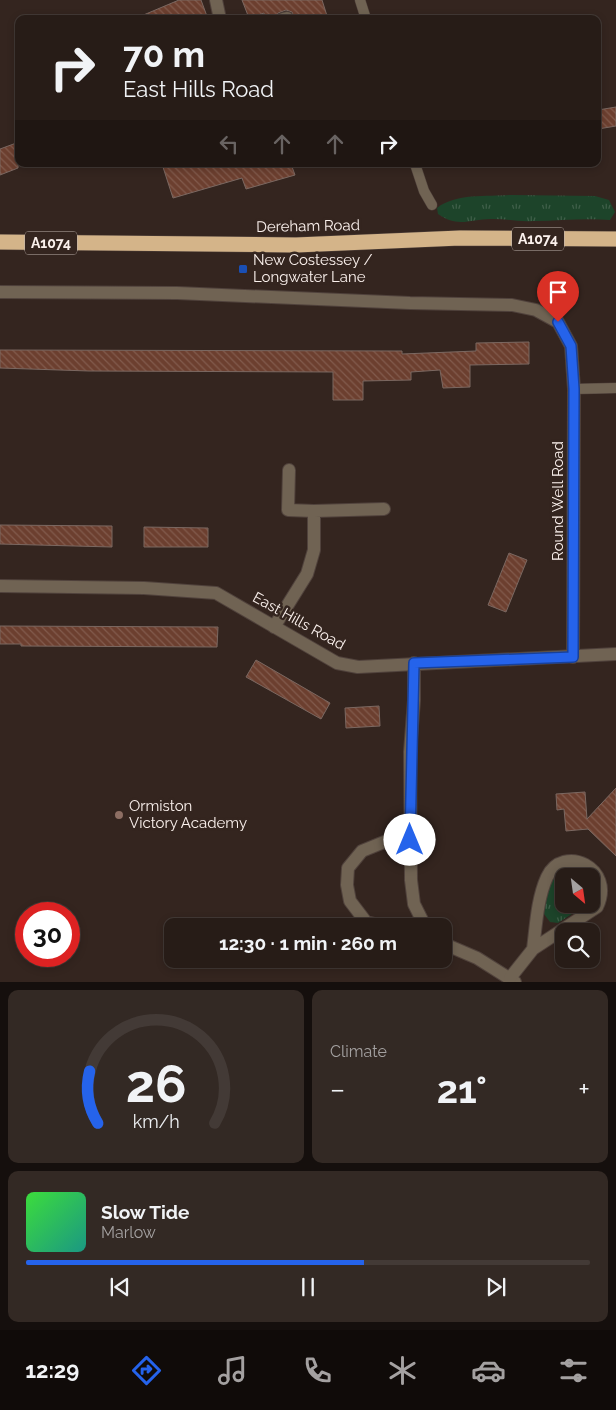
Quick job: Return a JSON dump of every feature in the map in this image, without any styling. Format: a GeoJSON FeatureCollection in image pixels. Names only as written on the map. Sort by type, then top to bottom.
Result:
{"type":"FeatureCollection","features":[{"type":"Feature","properties":{"kind":"highway","name":"Dereham Road"},"geometry":{"type":"LineString","coordinates":[[0,242],[296,245],[460,238],[616,240]]}},
{"type":"Feature","properties":{"kind":"street"},"geometry":{"type":"LineString","coordinates":[[216,0],[219,15]]}},
{"type":"Feature","properties":{"kind":"street","name":"Round Well Road"},"geometry":{"type":"LineString","coordinates":[[0,292],[177,293],[410,304],[512,304],[536,310],[558,322],[571,346],[574,389],[573,657]]}},
{"type":"Feature","properties":{"kind":"street"},"geometry":{"type":"LineString","coordinates":[[289,470],[288,510],[384,510]]}},
{"type":"Feature","properties":{"kind":"street"},"geometry":{"type":"LineString","coordinates":[[274,627],[307,574],[314,550],[314,510]]}},
{"type":"Feature","properties":{"kind":"street","name":"East Hills Road"},"geometry":{"type":"LineString","coordinates":[[0,586],[144,588],[216,593],[337,663],[358,667],[616,654]]}},
{"type":"Feature","properties":{"kind":"street"},"geometry":{"type":"LineString","coordinates":[[414,663],[410,840],[414,904],[419,918]]}},
{"type":"Feature","properties":{"kind":"street"},"geometry":{"type":"LineString","coordinates":[[363,918],[350,901],[347,885],[348,868],[362,851],[389,840],[410,840]]}},
{"type":"Feature","properties":{"kind":"street"},"geometry":{"type":"LineString","coordinates":[[452,948],[477,958],[513,980],[533,949],[597,907],[602,885],[600,878],[590,866],[584,863],[569,861],[551,872],[547,877],[538,910],[533,949]]}},
{"type":"Feature","properties":{"kind":"lane"},"geometry":{"type":"LineString","coordinates":[[360,0],[365,15]]}},
{"type":"Feature","properties":{"kind":"lane"},"geometry":{"type":"LineString","coordinates":[[416,167],[424,191],[432,205]]}},
{"type":"Feature","properties":{"kind":"lane"},"geometry":{"type":"LineString","coordinates":[[574,389],[616,388]]}},
{"type":"Feature","properties":{"kind":"green space"},"geometry":{"type":"Polygon","coordinates":[[[511,195],[595,196],[609,200],[615,212],[610,220],[528,221],[486,219],[465,222],[452,221],[438,214],[437,208],[453,200],[511,195]]]}},
{"type":"Feature","properties":{"kind":"green space"},"geometry":{"type":"Polygon","coordinates":[[[555,878],[555,913],[573,913],[558,923],[550,922],[544,914],[545,901],[555,878]]]}},
{"type":"Feature","properties":{"kind":"building"},"geometry":{"type":"Polygon","coordinates":[[[179,0],[201,0],[207,15],[143,15],[179,0]]]}},
{"type":"Feature","properties":{"kind":"building"},"geometry":{"type":"Polygon","coordinates":[[[242,0],[322,0],[327,15],[293,15],[292,12],[286,10],[277,15],[264,15],[264,13],[248,15],[242,0]]]}},
{"type":"Feature","properties":{"kind":"building"},"geometry":{"type":"Polygon","coordinates":[[[616,107],[616,126],[601,128],[601,110],[616,107]]]}},
{"type":"Feature","properties":{"kind":"building"},"geometry":{"type":"Polygon","coordinates":[[[15,143],[15,167],[18,168],[0,175],[0,149],[15,143]]]}},
{"type":"Feature","properties":{"kind":"building"},"geometry":{"type":"Polygon","coordinates":[[[163,167],[292,167],[295,175],[246,189],[242,178],[173,198],[163,167]]]}},
{"type":"Feature","properties":{"kind":"building"},"geometry":{"type":"Polygon","coordinates":[[[529,342],[529,364],[470,365],[470,387],[443,388],[440,370],[411,372],[411,380],[363,381],[363,400],[333,400],[333,372],[89,371],[0,368],[0,350],[402,351],[402,354],[476,351],[476,343],[529,342]]]}},
{"type":"Feature","properties":{"kind":"building"},"geometry":{"type":"Polygon","coordinates":[[[0,525],[112,526],[112,547],[0,544],[0,525]]]}},
{"type":"Feature","properties":{"kind":"building"},"geometry":{"type":"Polygon","coordinates":[[[144,527],[208,528],[208,547],[144,547],[144,527]]]}},
{"type":"Feature","properties":{"kind":"building"},"geometry":{"type":"Polygon","coordinates":[[[509,553],[527,560],[506,612],[488,605],[509,553]]]}},
{"type":"Feature","properties":{"kind":"building"},"geometry":{"type":"Polygon","coordinates":[[[0,626],[218,627],[217,647],[21,646],[21,644],[0,644],[0,626]]]}},
{"type":"Feature","properties":{"kind":"building"},"geometry":{"type":"Polygon","coordinates":[[[256,660],[330,703],[321,719],[246,677],[256,660]]]}},
{"type":"Feature","properties":{"kind":"building"},"geometry":{"type":"Polygon","coordinates":[[[379,706],[380,726],[346,728],[345,708],[379,706]]]}},
{"type":"Feature","properties":{"kind":"building"},"geometry":{"type":"Polygon","coordinates":[[[616,788],[616,856],[588,829],[566,831],[564,809],[557,810],[556,794],[585,792],[587,819],[616,788]]]}},
{"type":"Feature","properties":{"kind":"place","name":"New Costessey / Longwater Lane"},"geometry":{"type":"Point","coordinates":[243,269]}},
{"type":"Feature","properties":{"kind":"place","name":"Ormiston Victory Academy"},"geometry":{"type":"Point","coordinates":[119,815]}},
{"type":"Feature","properties":{"kind":"route"},"geometry":{"type":"LineString","coordinates":[[410,840],[410,752],[414,700],[414,663],[573,657],[574,389],[571,346],[558,322]]}}]}
